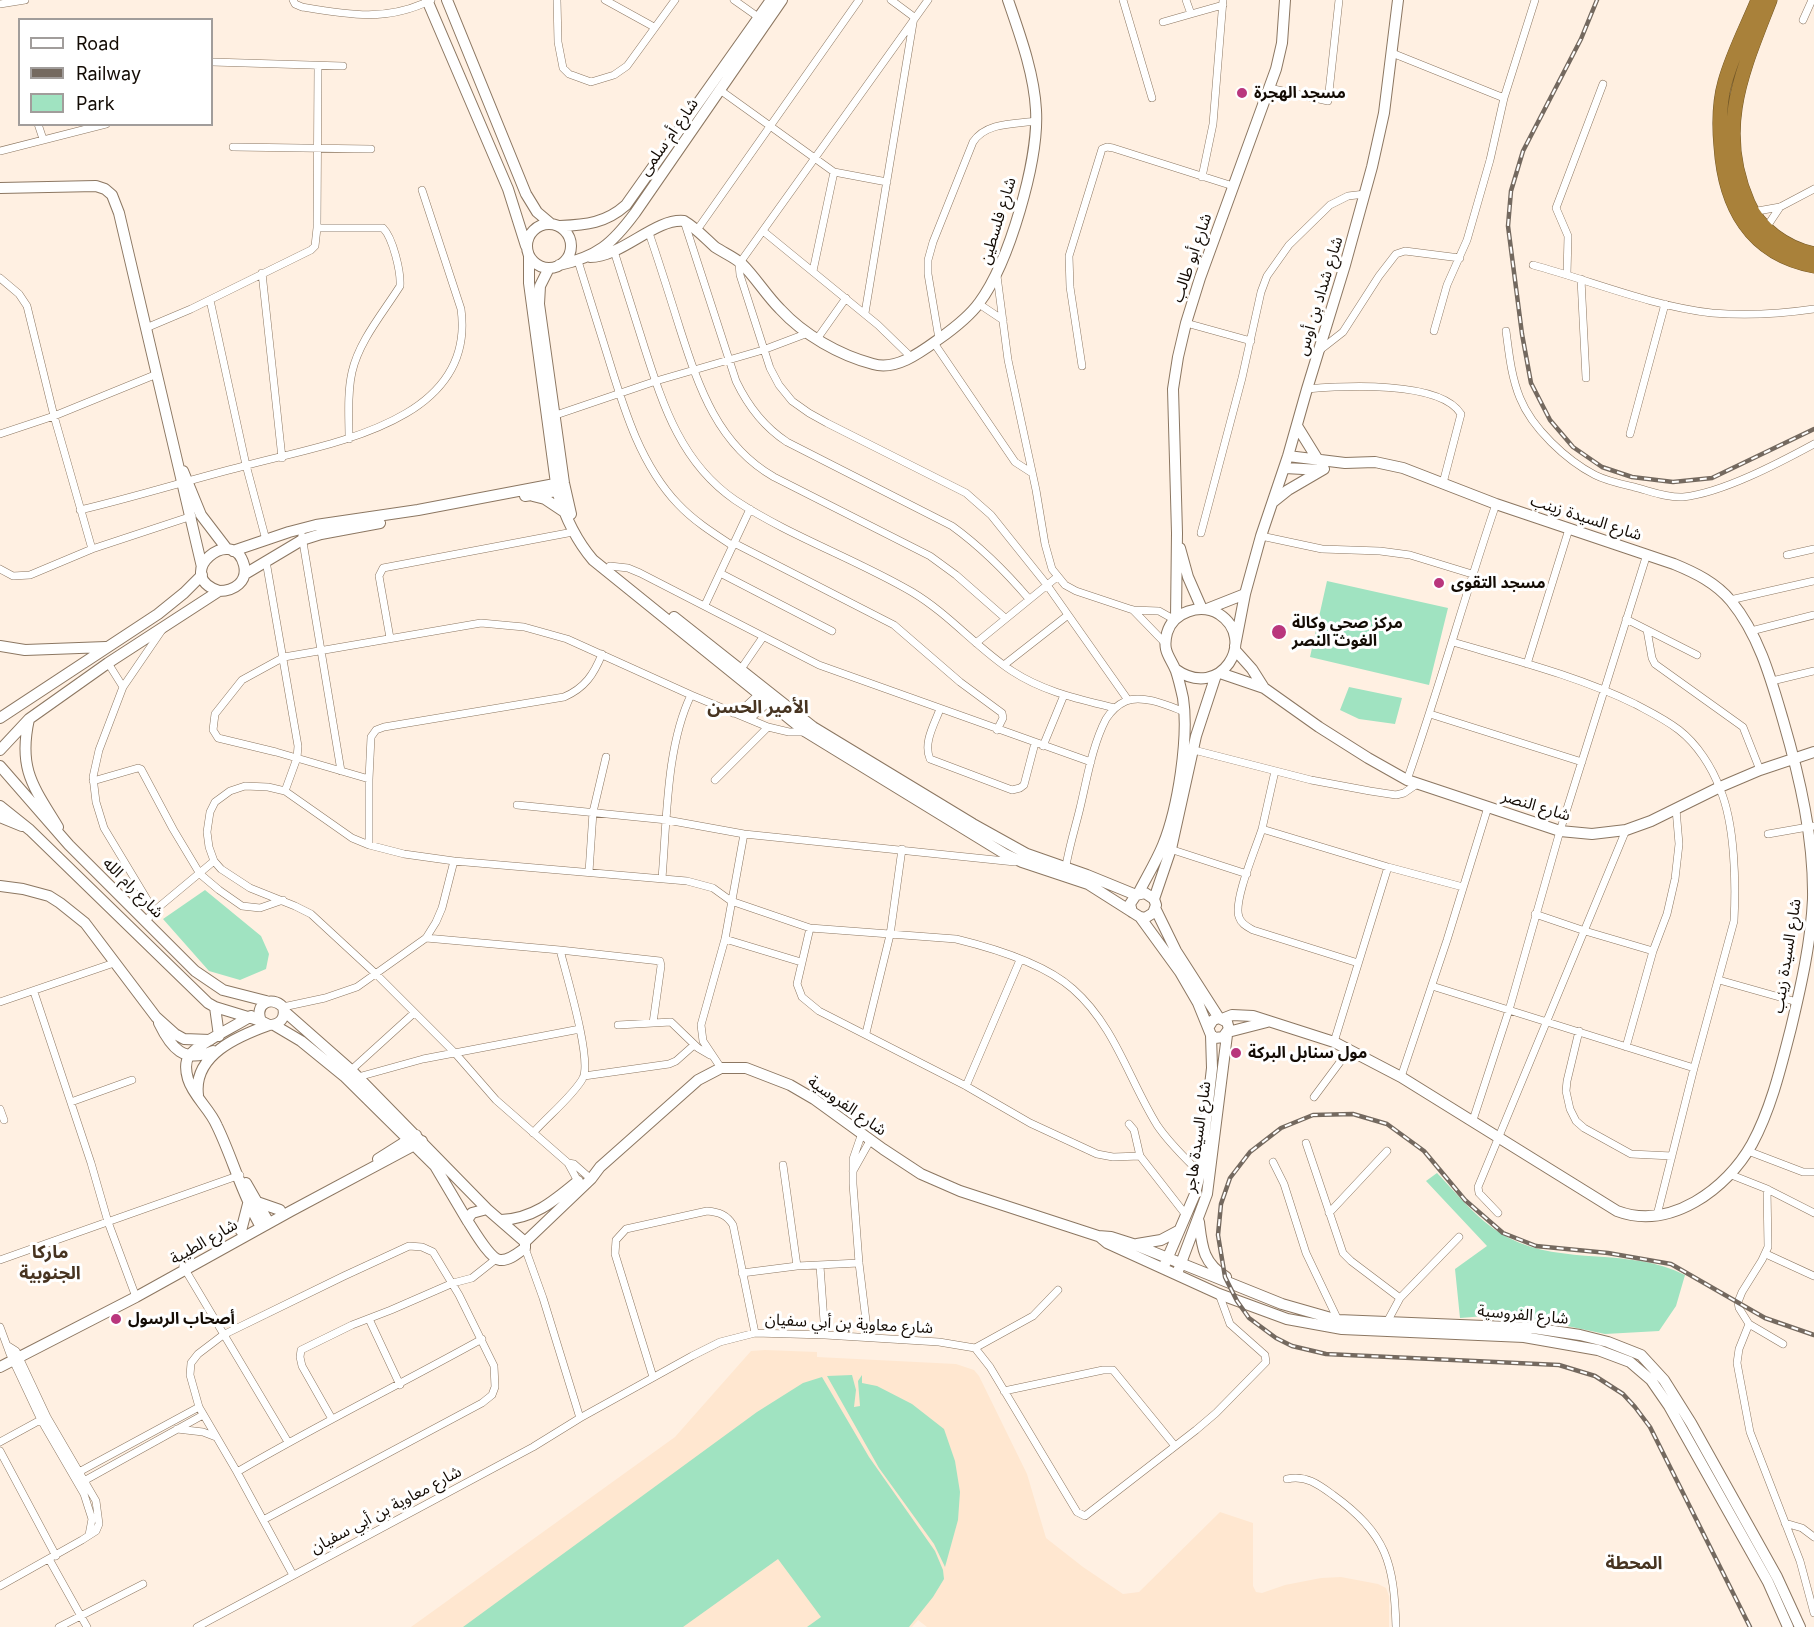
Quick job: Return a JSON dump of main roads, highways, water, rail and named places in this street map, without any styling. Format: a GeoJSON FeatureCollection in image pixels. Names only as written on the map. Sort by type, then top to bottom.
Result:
{"type":"FeatureCollection","features":[{"type":"Feature","properties":{"kind":"highway"},"geometry":{"type":"LineString","coordinates":[[1758,0],[1740,41],[1723,93],[1720,127],[1724,173],[1732,202],[1751,233],[1778,254],[1814,266]]}},
{"type":"Feature","properties":{"kind":"highway"},"geometry":{"type":"LineString","coordinates":[[1770,0],[1739,87],[1733,122],[1733,156],[1742,189],[1752,212],[1766,228],[1792,247],[1814,254]]}},
{"type":"Feature","properties":{"kind":"railway"},"geometry":{"type":"LineString","coordinates":[[1597,0],[1581,39],[1523,151],[1511,191],[1508,226],[1522,334],[1531,383],[1550,420],[1573,447],[1602,467],[1632,477],[1673,482],[1712,478],[1814,429]]}},
{"type":"Feature","properties":{"kind":"railway"},"geometry":{"type":"LineString","coordinates":[[1750,1627],[1650,1427],[1623,1394],[1595,1376],[1559,1365],[1326,1354],[1292,1346],[1276,1338],[1249,1318],[1237,1301],[1225,1277],[1218,1235],[1221,1204],[1230,1178],[1250,1152],[1281,1128],[1313,1115],[1353,1114],[1387,1124],[1424,1151],[1465,1200],[1503,1233],[1536,1246],[1608,1253],[1671,1264],[1765,1318],[1814,1335]]}},
{"type":"Feature","properties":{"kind":"place","name":"مسجد الهجرة"},"geometry":{"type":"Point","coordinates":[1242,93]}},
{"type":"Feature","properties":{"kind":"place","name":"مسجد التقوى"},"geometry":{"type":"Point","coordinates":[1439,583]}},
{"type":"Feature","properties":{"kind":"place","name":"مركز صحي وكالة الغوث النصر"},"geometry":{"type":"Point","coordinates":[1279,632]}},
{"type":"Feature","properties":{"kind":"place","name":"مول سنابل البركة"},"geometry":{"type":"Point","coordinates":[1236,1053]}},
{"type":"Feature","properties":{"kind":"place","name":"أصحاب الرسول"},"geometry":{"type":"Point","coordinates":[116,1319]}},
{"type":"Feature","properties":{"kind":"district","name":"الأمير الحسن"},"geometry":{"type":"Point","coordinates":[758,708]}},
{"type":"Feature","properties":{"kind":"district","name":"ماركا الجنوبية"},"geometry":{"type":"Point","coordinates":[50,1263]}},
{"type":"Feature","properties":{"kind":"district","name":"المحطة"},"geometry":{"type":"Point","coordinates":[1634,1564]}}]}
